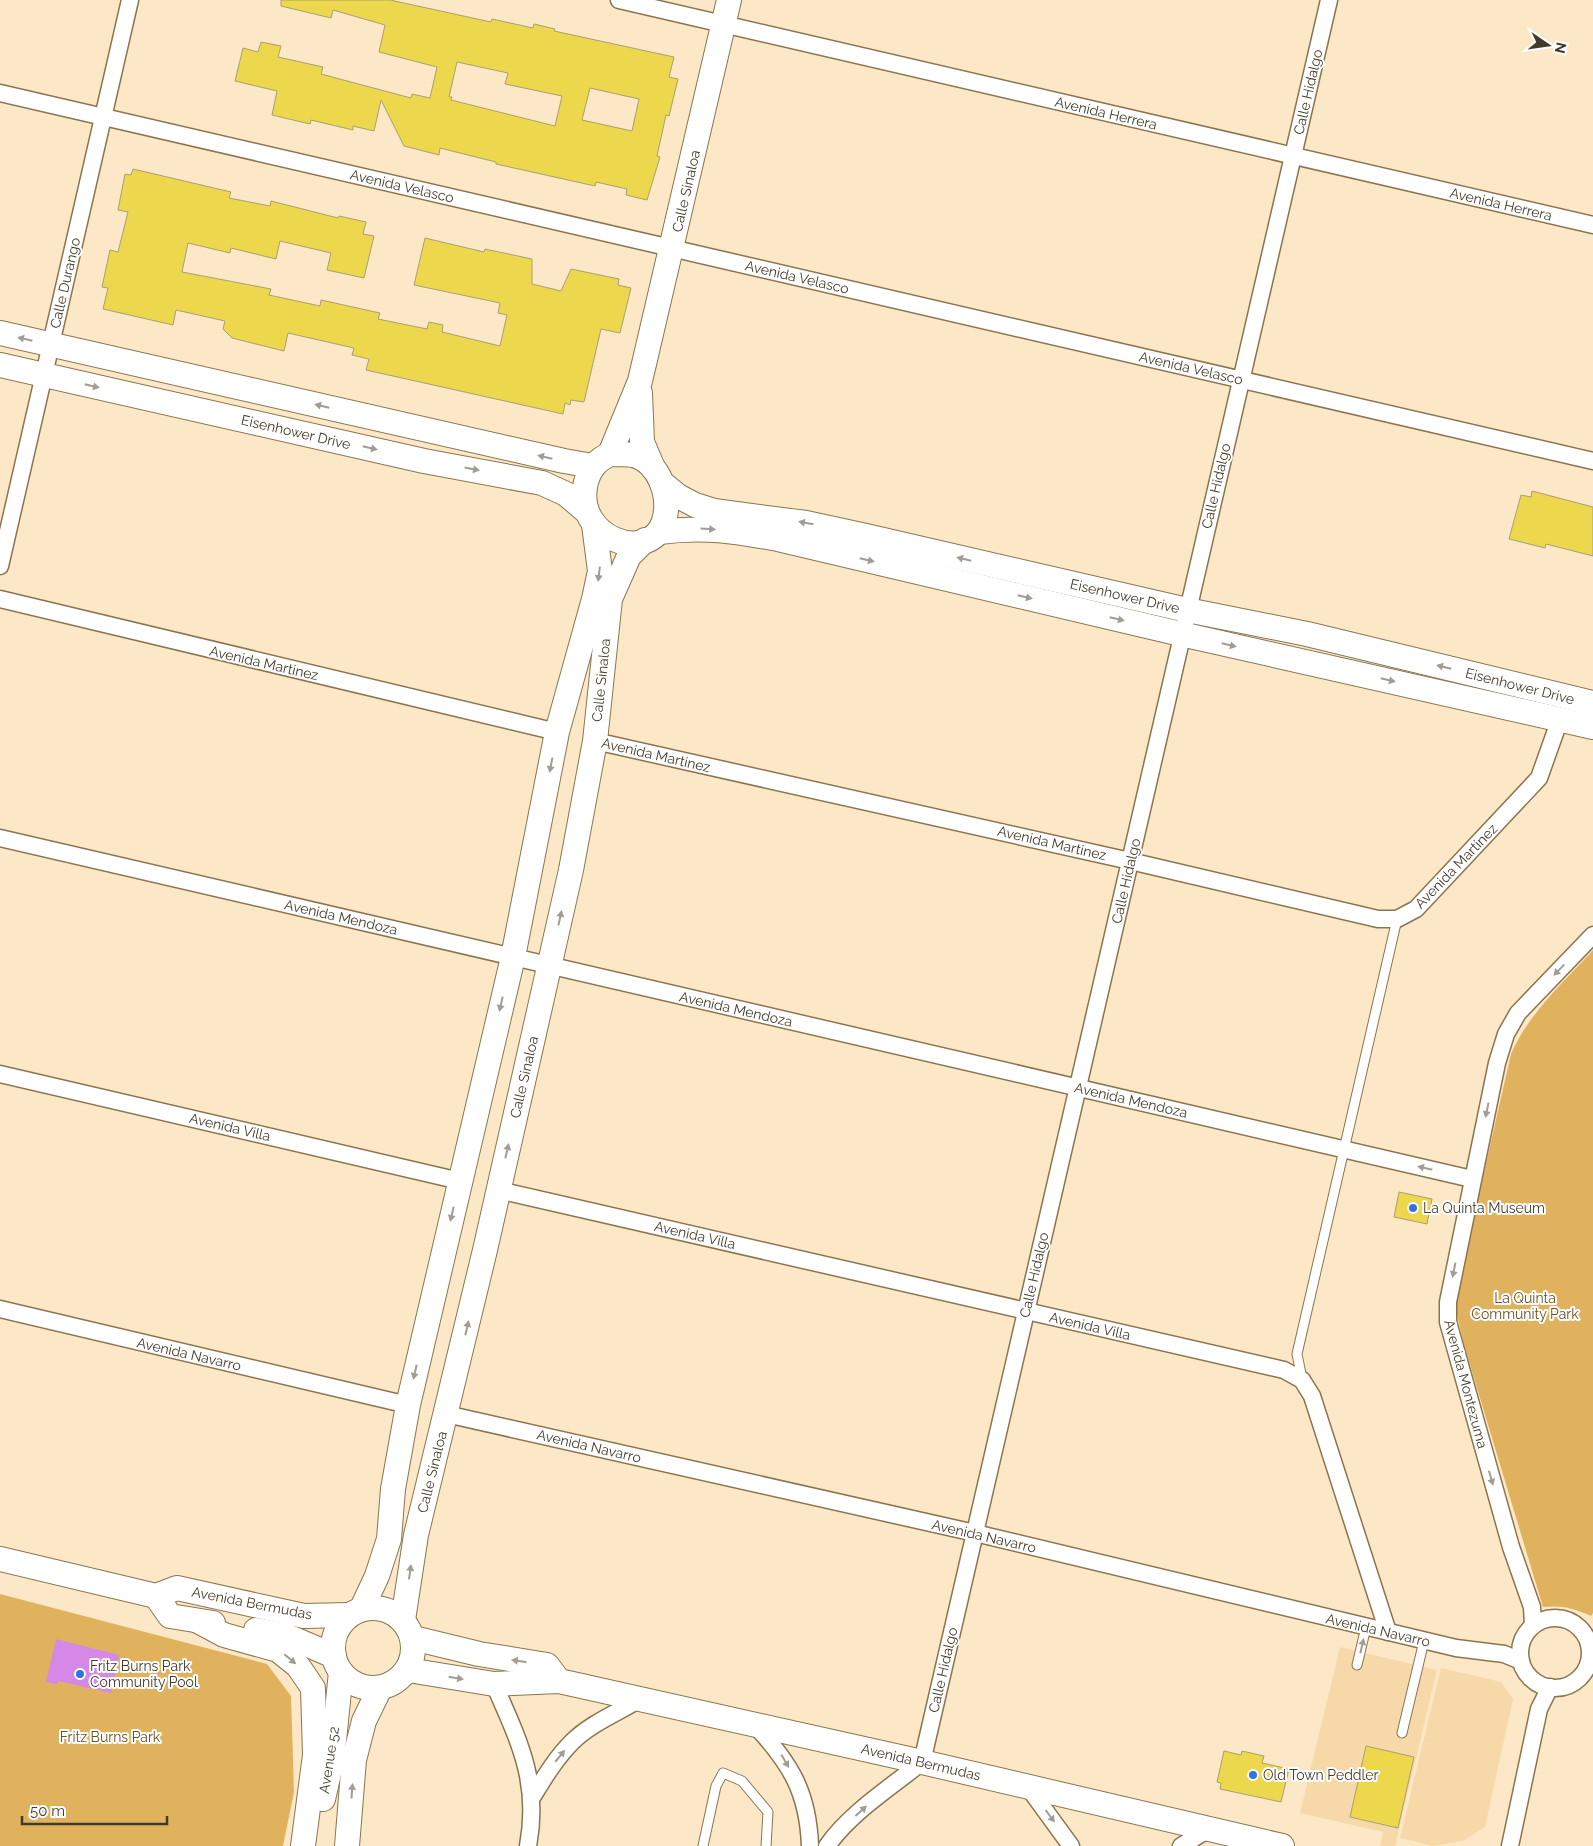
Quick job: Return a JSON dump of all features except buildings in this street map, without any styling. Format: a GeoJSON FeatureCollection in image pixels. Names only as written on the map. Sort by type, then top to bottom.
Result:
{"type":"FeatureCollection","features":[{"type":"Feature","properties":{"kind":"main road","name":"Calle Sinaloa"},"geometry":{"type":"LineString","coordinates":[[601,460],[640,381],[729,0]]}},
{"type":"Feature","properties":{"kind":"main road"},"geometry":{"type":"LineString","coordinates":[[0,333],[564,461],[601,460],[633,456],[657,476],[666,503],[666,514],[652,536],[629,543],[615,539],[590,518],[583,500],[585,488],[601,460]]}},
{"type":"Feature","properties":{"kind":"main road","name":"Eisenhower Drive"},"geometry":{"type":"LineString","coordinates":[[0,365],[424,460],[542,483],[566,494],[590,518]]}},
{"type":"Feature","properties":{"kind":"main road","name":"Calle Sinaloa"},"geometry":{"type":"LineString","coordinates":[[640,381],[642,442],[657,476]]}},
{"type":"Feature","properties":{"kind":"main road","name":"Eisenhower Drive"},"geometry":{"type":"LineString","coordinates":[[657,476],[678,496],[695,505],[714,511],[806,523],[1187,610],[1307,634],[1593,704]]}},
{"type":"Feature","properties":{"kind":"main road","name":"Calle Sinaloa"},"geometry":{"type":"LineString","coordinates":[[356,1612],[378,1576],[389,1539],[394,1489],[408,1405],[513,957],[557,732],[600,571],[590,518]]}},
{"type":"Feature","properties":{"kind":"main road","name":"Eisenhower Drive"},"geometry":{"type":"LineString","coordinates":[[652,536],[690,528],[718,529],[778,539],[1181,634],[1593,727]]}},
{"type":"Feature","properties":{"kind":"main road","name":"Calle Sinaloa"},"geometry":{"type":"LineString","coordinates":[[408,1629],[416,1534],[446,1414],[550,966],[595,741],[610,599],[629,556],[652,536]]}},
{"type":"Feature","properties":{"kind":"main road"},"geometry":{"type":"LineString","coordinates":[[0,1559],[156,1596]]}},
{"type":"Feature","properties":{"kind":"main road","name":"Avenida Bermudas"},"geometry":{"type":"LineString","coordinates":[[338,1664],[287,1636],[170,1616],[156,1596],[177,1588],[304,1616],[356,1612]]}},
{"type":"Feature","properties":{"kind":"main road"},"geometry":{"type":"LineString","coordinates":[[408,1629],[413,1655],[408,1670],[391,1685],[380,1688],[358,1686],[338,1664],[336,1633],[356,1612],[384,1608],[408,1629],[479,1654],[547,1665],[560,1681]]}},
{"type":"Feature","properties":{"kind":"main road"},"geometry":{"type":"LineString","coordinates":[[198,1620],[224,1635],[278,1650],[298,1666],[313,1688],[315,1755],[303,1846]]}},
{"type":"Feature","properties":{"kind":"main road","name":"Avenue 52"},"geometry":{"type":"LineString","coordinates":[[312,1846],[332,1760],[338,1664]]}},
{"type":"Feature","properties":{"kind":"main road","name":"Avenida Bermudas"},"geometry":{"type":"LineString","coordinates":[[408,1670],[494,1684],[560,1681],[1028,1786],[1270,1845]]}},
{"type":"Feature","properties":{"kind":"main road","name":"Avenue 52"},"geometry":{"type":"LineString","coordinates":[[347,1846],[354,1760],[364,1721],[380,1688]]}},
{"type":"Feature","properties":{"kind":"street","name":"Calle Durango"},"geometry":{"type":"LineString","coordinates":[[0,566],[130,0]]}},
{"type":"Feature","properties":{"kind":"street","name":"Avenida Herrera"},"geometry":{"type":"LineString","coordinates":[[619,0],[1593,225]]}},
{"type":"Feature","properties":{"kind":"street","name":"Calle Hidalgo"},"geometry":{"type":"LineString","coordinates":[[922,1762],[1181,634],[1329,0]]}},
{"type":"Feature","properties":{"kind":"street","name":"Avenida Velasco"},"geometry":{"type":"LineString","coordinates":[[0,93],[1593,462]]}},
{"type":"Feature","properties":{"kind":"street","name":"Avenida Martinez"},"geometry":{"type":"LineString","coordinates":[[0,600],[557,732]]}},
{"type":"Feature","properties":{"kind":"street","name":"Avenida Martinez"},"geometry":{"type":"LineString","coordinates":[[595,741],[1130,861],[1378,919],[1398,919],[1416,909],[1539,778],[1560,719]]}},
{"type":"Feature","properties":{"kind":"street","name":"Avenida Mendoza"},"geometry":{"type":"LineString","coordinates":[[0,838],[1472,1179]]}},
{"type":"Feature","properties":{"kind":"street","name":"Avenida Montezuma"},"geometry":{"type":"LineString","coordinates":[[1533,1624],[1532,1607],[1509,1538],[1448,1322],[1448,1302],[1497,1062],[1506,1034],[1518,1013],[1593,935]]}},
{"type":"Feature","properties":{"kind":"street","name":"Avenida Villa"},"geometry":{"type":"LineString","coordinates":[[0,1074],[460,1181]]}},
{"type":"Feature","properties":{"kind":"street","name":"Avenida Villa"},"geometry":{"type":"LineString","coordinates":[[498,1190],[1284,1370],[1302,1380]]}},
{"type":"Feature","properties":{"kind":"street","name":"Avenida Navarro"},"geometry":{"type":"LineString","coordinates":[[0,1309],[408,1405]]}},
{"type":"Feature","properties":{"kind":"street"},"geometry":{"type":"LineString","coordinates":[[1302,1380],[1312,1396],[1388,1632]]}},
{"type":"Feature","properties":{"kind":"street","name":"Avenida Navarro"},"geometry":{"type":"LineString","coordinates":[[446,1414],[975,1533],[1424,1641],[1456,1648],[1504,1654],[1521,1661]]}},
{"type":"Feature","properties":{"kind":"street"},"geometry":{"type":"LineString","coordinates":[[1546,1618],[1559,1618],[1588,1629],[1589,1672],[1564,1687],[1550,1687],[1537,1683],[1527,1674],[1521,1661],[1520,1648],[1522,1641],[1533,1624],[1546,1618]]}},
{"type":"Feature","properties":{"kind":"street"},"geometry":{"type":"LineString","coordinates":[[494,1684],[525,1760],[532,1796],[528,1846]]}},
{"type":"Feature","properties":{"kind":"street"},"geometry":{"type":"LineString","coordinates":[[1510,1846],[1539,1709],[1550,1687]]}},
{"type":"Feature","properties":{"kind":"street"},"geometry":{"type":"LineString","coordinates":[[532,1796],[553,1764],[572,1742],[591,1727],[642,1698]]}},
{"type":"Feature","properties":{"kind":"street"},"geometry":{"type":"LineString","coordinates":[[754,1724],[780,1752],[794,1777],[804,1805],[810,1846]]}},
{"type":"Feature","properties":{"kind":"street"},"geometry":{"type":"LineString","coordinates":[[827,1846],[864,1808],[922,1762]]}},
{"type":"Feature","properties":{"kind":"street"},"geometry":{"type":"LineString","coordinates":[[1028,1786],[1071,1846]]}},
{"type":"Feature","properties":{"kind":"street"},"geometry":{"type":"LineString","coordinates":[[1181,1846],[1209,1829]]}},
{"type":"Feature","properties":{"kind":"lane"},"geometry":{"type":"LineString","coordinates":[[1302,1380],[1297,1354],[1398,919]]}},
{"type":"Feature","properties":{"kind":"lane"},"geometry":{"type":"LineString","coordinates":[[1357,1665],[1366,1627]]}},
{"type":"Feature","properties":{"kind":"lane"},"geometry":{"type":"LineString","coordinates":[[1402,1733],[1424,1641]]}},
{"type":"Feature","properties":{"kind":"lane"},"geometry":{"type":"LineString","coordinates":[[703,1846],[716,1786],[723,1773],[742,1781],[768,1812],[766,1846]]}},
{"type":"Feature","properties":{"kind":"shaded area"},"geometry":{"type":"Polygon","coordinates":[[[56,1639],[119,1655],[111,1693],[58,1681],[57,1684],[46,1682],[56,1639]]]}},
{"type":"Feature","properties":{"kind":"shaded area"},"geometry":{"type":"Polygon","coordinates":[[[1340,1647],[1437,1670],[1395,1846],[1380,1846],[1383,1832],[1300,1813],[1340,1647]]]}},
{"type":"Feature","properties":{"kind":"shaded area"},"geometry":{"type":"Polygon","coordinates":[[[1441,1668],[1501,1682],[1513,1699],[1485,1827],[1463,1841],[1433,1846],[1400,1838],[1441,1668]]]}},
{"type":"Feature","properties":{"kind":"green space","name":"La Quinta Community Park"},"geometry":{"type":"Polygon","coordinates":[[[1593,950],[1593,1613],[1591,1616],[1567,1608],[1556,1606],[1543,1607],[1464,1345],[1456,1311],[1461,1273],[1511,1054],[1518,1039],[1537,1012],[1593,950]]]}},
{"type":"Feature","properties":{"kind":"green space","name":"Fritz Burns Park"},"geometry":{"type":"Polygon","coordinates":[[[0,1594],[267,1664],[291,1696],[294,1792],[283,1846],[0,1846],[0,1594]]]}},
{"type":"Feature","properties":{"kind":"place","name":"La Quinta Museum"},"geometry":{"type":"Point","coordinates":[1413,1208]}},
{"type":"Feature","properties":{"kind":"place","name":"Fritz Burns Park Community Pool"},"geometry":{"type":"Point","coordinates":[80,1674]}},
{"type":"Feature","properties":{"kind":"place","name":"Old Town Peddler"},"geometry":{"type":"Point","coordinates":[1253,1775]}}]}
